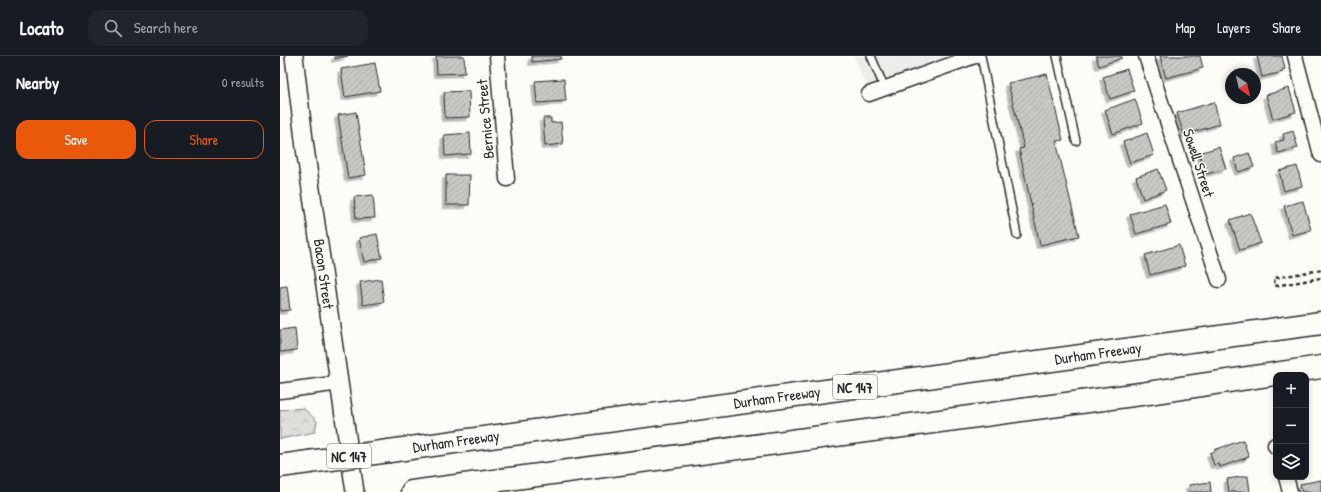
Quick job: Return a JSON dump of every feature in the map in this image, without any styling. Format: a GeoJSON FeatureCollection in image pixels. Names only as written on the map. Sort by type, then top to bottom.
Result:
{"type":"FeatureCollection","features":[{"type":"Feature","properties":{"kind":"highway","name":"Durham Freeway"},"geometry":{"type":"LineString","coordinates":[[280,466],[1321,322]]}},
{"type":"Feature","properties":{"kind":"highway"},"geometry":{"type":"LineString","coordinates":[[1292,372],[1321,367]]}},
{"type":"Feature","properties":{"kind":"highway"},"geometry":{"type":"LineString","coordinates":[[412,492],[1273,375]]}},
{"type":"Feature","properties":{"kind":"highway"},"geometry":{"type":"LineString","coordinates":[[1309,378],[1321,380]]}},
{"type":"Feature","properties":{"kind":"street","name":"Bacon Street"},"geometry":{"type":"LineString","coordinates":[[294,56],[306,155],[355,492]]}},
{"type":"Feature","properties":{"kind":"street","name":"Bernice Street"},"geometry":{"type":"LineString","coordinates":[[497,56],[507,179]]}},
{"type":"Feature","properties":{"kind":"street"},"geometry":{"type":"LineString","coordinates":[[870,94],[975,56]]}},
{"type":"Feature","properties":{"kind":"street","name":"Sowell Street"},"geometry":{"type":"LineString","coordinates":[[1146,56],[1219,280]]}},
{"type":"Feature","properties":{"kind":"street"},"geometry":{"type":"LineString","coordinates":[[1295,56],[1321,155]]}},
{"type":"Feature","properties":{"kind":"street"},"geometry":{"type":"LineString","coordinates":[[280,391],[340,383]]}},
{"type":"Feature","properties":{"kind":"street"},"geometry":{"type":"LineString","coordinates":[[1287,480],[1290,492]]}},
{"type":"Feature","properties":{"kind":"lane"},"geometry":{"type":"LineString","coordinates":[[871,56],[884,89]]}},
{"type":"Feature","properties":{"kind":"lane"},"geometry":{"type":"LineString","coordinates":[[981,56],[1017,235]]}},
{"type":"Feature","properties":{"kind":"lane"},"geometry":{"type":"LineString","coordinates":[[1057,56],[1076,141]]}},
{"type":"Feature","properties":{"kind":"path"},"geometry":{"type":"LineString","coordinates":[[1321,270],[1274,278],[1275,286],[1321,278]]}},
{"type":"Feature","properties":{"kind":"shaded area"},"geometry":{"type":"Polygon","coordinates":[[[854,56],[947,56],[867,88],[854,56]]]}},
{"type":"Feature","properties":{"kind":"green space"},"geometry":{"type":"Polygon","coordinates":[[[303,408],[317,421],[315,432],[280,439],[280,410],[303,408]]]}},
{"type":"Feature","properties":{"kind":"building"},"geometry":{"type":"Polygon","coordinates":[[[335,56],[348,56],[335,59],[335,56]]]}},
{"type":"Feature","properties":{"kind":"building"},"geometry":{"type":"Polygon","coordinates":[[[436,56],[464,56],[465,73],[437,74],[436,56]]]}},
{"type":"Feature","properties":{"kind":"building"},"geometry":{"type":"Polygon","coordinates":[[[532,56],[561,56],[561,59],[532,62],[532,56]]]}},
{"type":"Feature","properties":{"kind":"building"},"geometry":{"type":"Polygon","coordinates":[[[1096,56],[1121,56],[1122,58],[1099,66],[1096,56]]]}},
{"type":"Feature","properties":{"kind":"building"},"geometry":{"type":"Polygon","coordinates":[[[1160,56],[1200,56],[1203,68],[1166,78],[1160,56]]]}},
{"type":"Feature","properties":{"kind":"building"},"geometry":{"type":"Polygon","coordinates":[[[1257,56],[1282,56],[1285,69],[1282,70],[1283,72],[1262,77],[1257,56]]]}},
{"type":"Feature","properties":{"kind":"building"},"geometry":{"type":"Polygon","coordinates":[[[375,63],[380,91],[345,97],[341,69],[375,63]]]}},
{"type":"Feature","properties":{"kind":"building"},"geometry":{"type":"Polygon","coordinates":[[[1127,69],[1134,91],[1110,99],[1103,77],[1127,69]]]}},
{"type":"Feature","properties":{"kind":"building"},"geometry":{"type":"Polygon","coordinates":[[[1047,74],[1063,140],[1056,141],[1079,236],[1040,245],[1019,149],[1024,148],[1008,83],[1047,74]]]}},
{"type":"Feature","properties":{"kind":"building"},"geometry":{"type":"Polygon","coordinates":[[[564,79],[566,101],[537,103],[535,81],[564,79]]]}},
{"type":"Feature","properties":{"kind":"building"},"geometry":{"type":"Polygon","coordinates":[[[1289,88],[1296,112],[1273,119],[1266,95],[1289,88]]]}},
{"type":"Feature","properties":{"kind":"building"},"geometry":{"type":"Polygon","coordinates":[[[469,91],[470,117],[445,118],[444,92],[469,91]]]}},
{"type":"Feature","properties":{"kind":"building"},"geometry":{"type":"Polygon","coordinates":[[[1135,99],[1143,123],[1113,134],[1105,110],[1135,99]]]}},
{"type":"Feature","properties":{"kind":"building"},"geometry":{"type":"Polygon","coordinates":[[[1214,102],[1220,124],[1184,135],[1177,113],[1214,102]]]}},
{"type":"Feature","properties":{"kind":"building"},"geometry":{"type":"Polygon","coordinates":[[[356,112],[366,175],[348,178],[338,115],[356,112]]]}},
{"type":"Feature","properties":{"kind":"building"},"geometry":{"type":"Polygon","coordinates":[[[543,118],[551,118],[551,123],[561,122],[563,144],[545,146],[543,118]]]}},
{"type":"Feature","properties":{"kind":"building"},"geometry":{"type":"Polygon","coordinates":[[[1293,131],[1298,148],[1278,153],[1275,142],[1284,140],[1283,134],[1293,131]]]}},
{"type":"Feature","properties":{"kind":"building"},"geometry":{"type":"Polygon","coordinates":[[[470,133],[471,154],[445,156],[444,135],[470,133]]]}},
{"type":"Feature","properties":{"kind":"building"},"geometry":{"type":"Polygon","coordinates":[[[1147,133],[1154,155],[1130,163],[1123,142],[1147,133]]]}},
{"type":"Feature","properties":{"kind":"building"},"geometry":{"type":"Polygon","coordinates":[[[1219,147],[1226,169],[1206,174],[1199,153],[1219,147]]]}},
{"type":"Feature","properties":{"kind":"building"},"geometry":{"type":"Polygon","coordinates":[[[1249,153],[1254,167],[1238,172],[1234,158],[1249,153]]]}},
{"type":"Feature","properties":{"kind":"building"},"geometry":{"type":"Polygon","coordinates":[[[1297,166],[1302,186],[1284,191],[1279,171],[1297,166]]]}},
{"type":"Feature","properties":{"kind":"building"},"geometry":{"type":"Polygon","coordinates":[[[1158,169],[1166,190],[1143,199],[1136,177],[1158,169]]]}},
{"type":"Feature","properties":{"kind":"building"},"geometry":{"type":"Polygon","coordinates":[[[446,175],[470,175],[469,205],[446,205],[446,175]]]}},
{"type":"Feature","properties":{"kind":"building"},"geometry":{"type":"Polygon","coordinates":[[[373,195],[375,218],[356,219],[354,197],[373,195]]]}},
{"type":"Feature","properties":{"kind":"building"},"geometry":{"type":"Polygon","coordinates":[[[1303,201],[1311,230],[1292,235],[1284,206],[1303,201]]]}},
{"type":"Feature","properties":{"kind":"building"},"geometry":{"type":"Polygon","coordinates":[[[1165,204],[1171,224],[1136,234],[1130,214],[1165,204]]]}},
{"type":"Feature","properties":{"kind":"building"},"geometry":{"type":"Polygon","coordinates":[[[1250,213],[1261,243],[1240,250],[1230,220],[1250,213]]]}},
{"type":"Feature","properties":{"kind":"building"},"geometry":{"type":"Polygon","coordinates":[[[377,234],[382,258],[364,262],[359,238],[377,234]]]}},
{"type":"Feature","properties":{"kind":"building"},"geometry":{"type":"Polygon","coordinates":[[[1179,245],[1185,266],[1150,275],[1145,255],[1179,245]]]}},
{"type":"Feature","properties":{"kind":"building"},"geometry":{"type":"Polygon","coordinates":[[[381,279],[384,302],[363,305],[360,282],[381,279]]]}},
{"type":"Feature","properties":{"kind":"building"},"geometry":{"type":"Polygon","coordinates":[[[287,286],[290,310],[280,311],[280,287],[287,286]]]}},
{"type":"Feature","properties":{"kind":"building"},"geometry":{"type":"Polygon","coordinates":[[[295,328],[297,350],[280,352],[280,330],[295,328]]]}},
{"type":"Feature","properties":{"kind":"building"},"geometry":{"type":"Polygon","coordinates":[[[1243,440],[1249,457],[1220,467],[1219,464],[1214,465],[1210,453],[1215,451],[1214,450],[1243,440]]]}},
{"type":"Feature","properties":{"kind":"building"},"geometry":{"type":"Polygon","coordinates":[[[1248,476],[1250,492],[1229,492],[1227,479],[1248,476]]]}},
{"type":"Feature","properties":{"kind":"building"},"geometry":{"type":"Polygon","coordinates":[[[1321,480],[1321,492],[1302,492],[1300,484],[1321,480]]]}},
{"type":"Feature","properties":{"kind":"building"},"geometry":{"type":"Polygon","coordinates":[[[1210,482],[1211,492],[1190,492],[1189,485],[1210,482]]]}}]}
